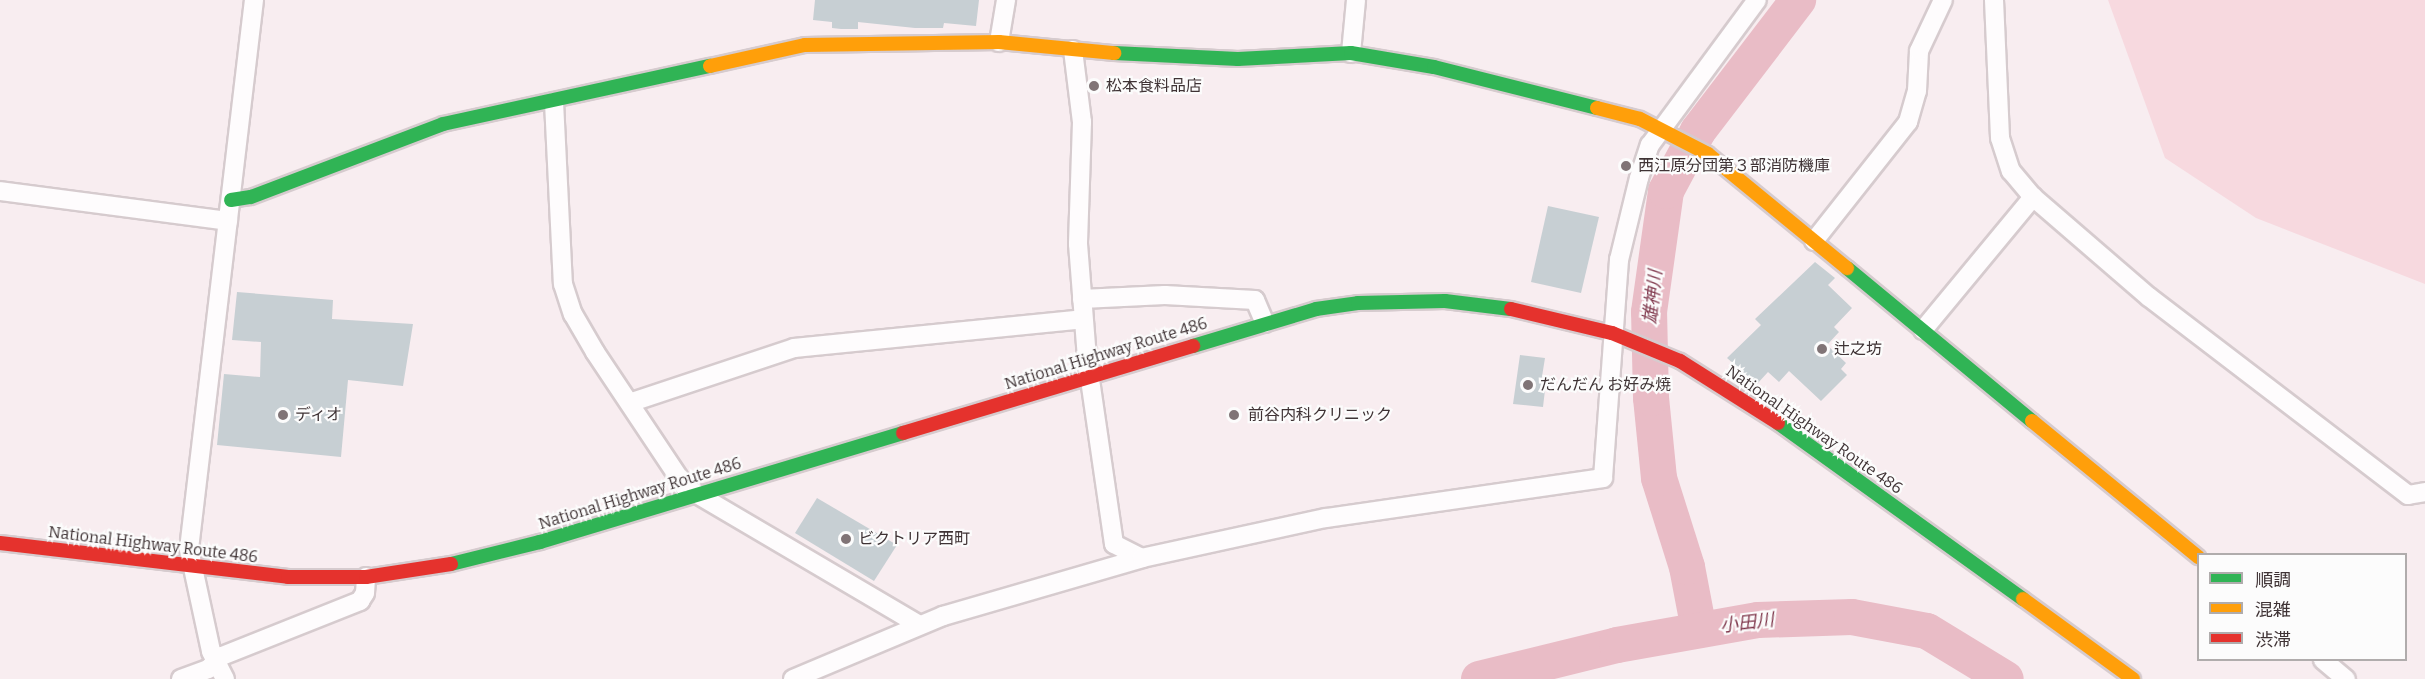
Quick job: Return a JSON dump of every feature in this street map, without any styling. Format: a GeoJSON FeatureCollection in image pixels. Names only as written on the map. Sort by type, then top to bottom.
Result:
{"type":"FeatureCollection","features":[{"type":"Feature","properties":{"kind":"main road"},"geometry":{"type":"LineString","coordinates":[[231,200],[251,197],[443,124],[554,102],[805,45],[999,42],[1073,50],[1238,59],[1351,53],[1434,67],[1640,119],[1708,154],[2197,555]]}},
{"type":"Feature","properties":{"kind":"main road","name":"National Highway Route 486"},"geometry":{"type":"LineString","coordinates":[[0,543],[194,568],[288,577],[366,578],[479,559],[1265,323],[1358,303],[1445,301],[1526,311],[1616,334],[1680,361],[1741,396],[2133,679]]}},
{"type":"Feature","properties":{"kind":"street"},"geometry":{"type":"LineString","coordinates":[[225,679],[215,662],[200,609],[189,549],[254,0]]}},
{"type":"Feature","properties":{"kind":"street"},"geometry":{"type":"LineString","coordinates":[[999,42],[1005,0]]}},
{"type":"Feature","properties":{"kind":"street"},"geometry":{"type":"LineString","coordinates":[[1351,53],[1356,0]]}},
{"type":"Feature","properties":{"kind":"street"},"geometry":{"type":"LineString","coordinates":[[793,679],[919,625],[1142,558],[1326,518],[1603,478],[1616,334],[1618,260],[1639,178],[1650,145],[1665,131],[1757,0]]}},
{"type":"Feature","properties":{"kind":"street"},"geometry":{"type":"LineString","coordinates":[[1814,241],[1908,122],[1917,91],[1919,51],[1942,0]]}},
{"type":"Feature","properties":{"kind":"street"},"geometry":{"type":"LineString","coordinates":[[1994,0],[2000,138],[2011,171],[2032,197],[2149,297],[2408,495],[2425,492]]}},
{"type":"Feature","properties":{"kind":"street"},"geometry":{"type":"LineString","coordinates":[[1073,50],[1082,122],[1078,244],[1083,319],[1114,544],[1142,558]]}},
{"type":"Feature","properties":{"kind":"street"},"geometry":{"type":"LineString","coordinates":[[554,102],[563,284],[573,314],[595,352],[632,402],[685,487],[712,506],[919,625]]}},
{"type":"Feature","properties":{"kind":"street"},"geometry":{"type":"LineString","coordinates":[[0,191],[228,220]]}},
{"type":"Feature","properties":{"kind":"street"},"geometry":{"type":"LineString","coordinates":[[1923,330],[2032,197]]}},
{"type":"Feature","properties":{"kind":"street"},"geometry":{"type":"LineString","coordinates":[[1082,298],[1165,295],[1255,300],[1265,323]]}},
{"type":"Feature","properties":{"kind":"street"},"geometry":{"type":"LineString","coordinates":[[632,402],[794,348],[1083,319]]}},
{"type":"Feature","properties":{"kind":"street"},"geometry":{"type":"LineString","coordinates":[[181,679],[208,669],[215,662],[360,601],[365,593],[366,578]]}},
{"type":"Feature","properties":{"kind":"street"},"geometry":{"type":"LineString","coordinates":[[2324,661],[2346,679]]}},
{"type":"Feature","properties":{"kind":"shaded area"},"geometry":{"type":"Polygon","coordinates":[[[2108,0],[2425,0],[2425,284],[2256,218],[2165,158],[2108,0]]]}},
{"type":"Feature","properties":{"kind":"building"},"geometry":{"type":"Polygon","coordinates":[[[815,0],[979,0],[976,26],[944,23],[943,28],[915,28],[858,22],[858,29],[841,29],[832,28],[832,22],[813,20],[815,0]]]}},
{"type":"Feature","properties":{"kind":"building"},"geometry":{"type":"Polygon","coordinates":[[[1548,206],[1599,217],[1581,293],[1531,282],[1548,206]]]}},
{"type":"Feature","properties":{"kind":"building"},"geometry":{"type":"Polygon","coordinates":[[[1815,262],[1835,278],[1828,285],[1852,308],[1834,327],[1839,332],[1827,345],[1846,363],[1841,369],[1847,375],[1821,401],[1789,371],[1779,382],[1768,372],[1757,384],[1727,358],[1761,325],[1755,319],[1815,262]]]}},
{"type":"Feature","properties":{"kind":"building"},"geometry":{"type":"Polygon","coordinates":[[[237,292],[333,300],[332,319],[413,324],[403,386],[348,380],[341,457],[217,445],[224,374],[260,377],[261,342],[232,340],[237,292]]]}},
{"type":"Feature","properties":{"kind":"building"},"geometry":{"type":"Polygon","coordinates":[[[1520,355],[1545,358],[1540,389],[1545,390],[1543,407],[1513,404],[1520,355]]]}},
{"type":"Feature","properties":{"kind":"building","name":"ビクトリア西町"},"geometry":{"type":"Polygon","coordinates":[[[817,498],[897,545],[874,581],[795,533],[817,498]]]}},
{"type":"Feature","properties":{"kind":"waterway","name":"雄神川"},"geometry":{"type":"LineString","coordinates":[[1699,630],[1687,567],[1659,478],[1651,398],[1649,312],[1666,191],[1698,131],[1798,0]]}},
{"type":"Feature","properties":{"kind":"waterway","name":"小田川"},"geometry":{"type":"LineString","coordinates":[[1479,679],[1617,645],[1758,620],[1852,617],[1927,631],[2006,679]]}},
{"type":"Feature","properties":{"kind":"traffic: fast"},"geometry":{"type":"LineString","coordinates":[[1114,53],[1238,59],[1351,53],[1434,67],[1597,108]]}},
{"type":"Feature","properties":{"kind":"traffic: fast"},"geometry":{"type":"LineString","coordinates":[[231,200],[251,197],[443,124],[710,66]]}},
{"type":"Feature","properties":{"kind":"traffic: fast"},"geometry":{"type":"LineString","coordinates":[[1847,268],[2032,421]]}},
{"type":"Feature","properties":{"kind":"traffic: fast"},"geometry":{"type":"LineString","coordinates":[[1193,346],[1316,309],[1358,303],[1445,301],[1511,309]]}},
{"type":"Feature","properties":{"kind":"traffic: fast"},"geometry":{"type":"LineString","coordinates":[[1778,423],[2023,599]]}},
{"type":"Feature","properties":{"kind":"traffic: fast"},"geometry":{"type":"LineString","coordinates":[[451,564],[540,542],[903,433]]}},
{"type":"Feature","properties":{"kind":"traffic: slow"},"geometry":{"type":"LineString","coordinates":[[710,66],[805,45],[999,42],[1114,53]]}},
{"type":"Feature","properties":{"kind":"traffic: slow"},"geometry":{"type":"LineString","coordinates":[[1597,108],[1640,119],[1708,154],[1847,268]]}},
{"type":"Feature","properties":{"kind":"traffic: slow"},"geometry":{"type":"LineString","coordinates":[[2032,421],[2197,556]]}},
{"type":"Feature","properties":{"kind":"traffic: slow"},"geometry":{"type":"LineString","coordinates":[[2023,599],[2133,679]]}},
{"type":"Feature","properties":{"kind":"traffic: jam"},"geometry":{"type":"LineString","coordinates":[[1511,309],[1612,333],[1680,361],[1778,423]]}},
{"type":"Feature","properties":{"kind":"traffic: jam"},"geometry":{"type":"LineString","coordinates":[[903,433],[1193,346]]}},
{"type":"Feature","properties":{"kind":"traffic: jam"},"geometry":{"type":"LineString","coordinates":[[0,543],[288,577],[366,577],[451,564]]}},
{"type":"Feature","properties":{"kind":"place","name":"松本食料品店"},"geometry":{"type":"Point","coordinates":[1094,86]}},
{"type":"Feature","properties":{"kind":"place","name":"西江原分団第３部消防機庫"},"geometry":{"type":"Point","coordinates":[1626,166]}},
{"type":"Feature","properties":{"kind":"place","name":"辻之坊"},"geometry":{"type":"Point","coordinates":[1822,349]}},
{"type":"Feature","properties":{"kind":"place","name":"だんだん お好み焼"},"geometry":{"type":"Point","coordinates":[1528,385]}},
{"type":"Feature","properties":{"kind":"place","name":"ディオ"},"geometry":{"type":"Point","coordinates":[283,415]}},
{"type":"Feature","properties":{"kind":"place","name":"前谷内科クリニック"},"geometry":{"type":"Point","coordinates":[1234,415]}},
{"type":"Feature","properties":{"kind":"place","name":"ビクトリア西町"},"geometry":{"type":"Point","coordinates":[846,539]}}]}
